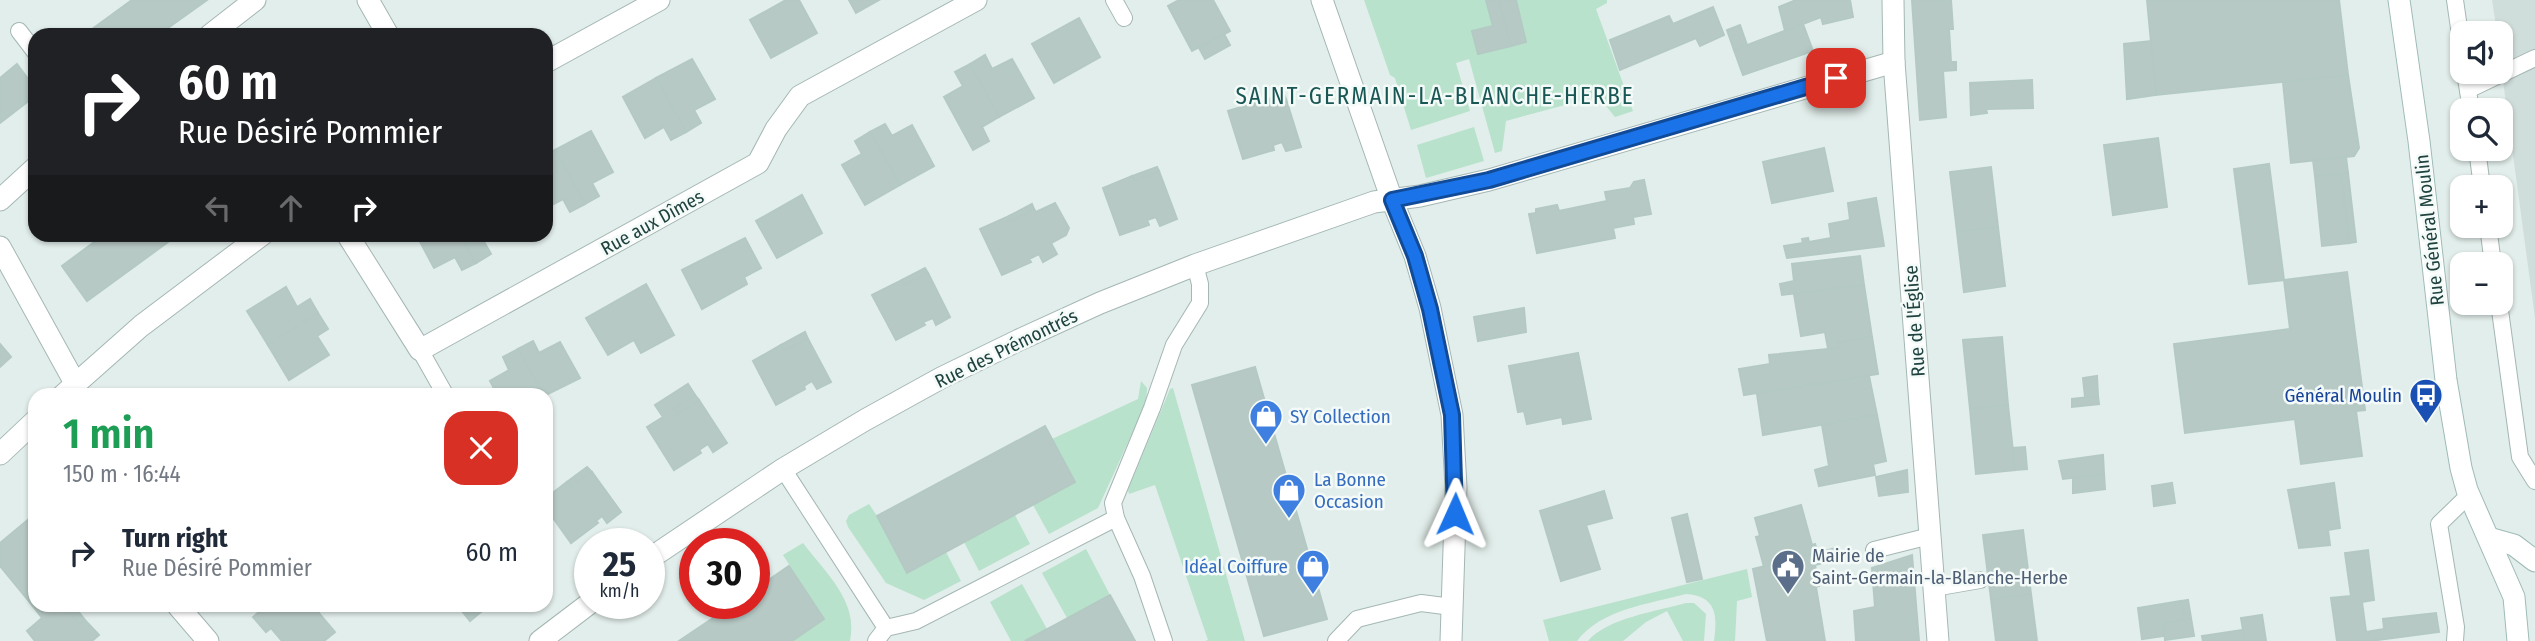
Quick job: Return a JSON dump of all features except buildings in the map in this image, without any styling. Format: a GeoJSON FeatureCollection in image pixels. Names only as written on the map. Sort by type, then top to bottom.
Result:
{"type":"FeatureCollection","features":[{"type":"Feature","properties":{"kind":"street"},"geometry":{"type":"LineString","coordinates":[[219,28],[256,0]]}},
{"type":"Feature","properties":{"kind":"street"},"geometry":{"type":"LineString","coordinates":[[368,0],[384,28]]}},
{"type":"Feature","properties":{"kind":"street"},"geometry":{"type":"LineString","coordinates":[[553,58],[659,0]]}},
{"type":"Feature","properties":{"kind":"street","name":"Rue aux Dîmes"},"geometry":{"type":"LineString","coordinates":[[420,350],[758,163],[776,130],[800,96],[976,0]]}},
{"type":"Feature","properties":{"kind":"street"},"geometry":{"type":"LineString","coordinates":[[1322,0],[1419,269],[1452,415],[1456,487],[1451,641]]}},
{"type":"Feature","properties":{"kind":"street","name":"Rue de l'Église"},"geometry":{"type":"LineString","coordinates":[[1893,0],[1894,62],[1938,641]]}},
{"type":"Feature","properties":{"kind":"street","name":"Rue Général Moulin"},"geometry":{"type":"LineString","coordinates":[[2399,0],[2419,141],[2446,380],[2461,468],[2469,495],[2514,597],[2521,641]]}},
{"type":"Feature","properties":{"kind":"street","name":"Rue des Prémontrés"},"geometry":{"type":"LineString","coordinates":[[665,548],[783,470],[941,378],[1088,308],[1195,265],[1374,202],[1489,180],[1894,62]]}},
{"type":"Feature","properties":{"kind":"street"},"geometry":{"type":"LineString","coordinates":[[0,200],[28,174]]}},
{"type":"Feature","properties":{"kind":"street"},"geometry":{"type":"LineString","coordinates":[[69,388],[141,326],[252,242]]}},
{"type":"Feature","properties":{"kind":"street"},"geometry":{"type":"LineString","coordinates":[[352,242],[420,350]]}},
{"type":"Feature","properties":{"kind":"street"},"geometry":{"type":"LineString","coordinates":[[0,247],[68,388]]}},
{"type":"Feature","properties":{"kind":"street"},"geometry":{"type":"LineString","coordinates":[[0,454],[28,432]]}},
{"type":"Feature","properties":{"kind":"street"},"geometry":{"type":"LineString","coordinates":[[2489,538],[2514,545],[2535,561]]}},
{"type":"Feature","properties":{"kind":"street"},"geometry":{"type":"LineString","coordinates":[[182,612],[208,641]]}},
{"type":"Feature","properties":{"kind":"street"},"geometry":{"type":"LineString","coordinates":[[540,641],[574,615]]}},
{"type":"Feature","properties":{"kind":"street"},"geometry":{"type":"LineString","coordinates":[[2521,641],[2535,625]]}},
{"type":"Feature","properties":{"kind":"lane"},"geometry":{"type":"LineString","coordinates":[[1114,0],[1124,18]]}},
{"type":"Feature","properties":{"kind":"lane"},"geometry":{"type":"LineString","coordinates":[[2455,0],[2458,21]]}},
{"type":"Feature","properties":{"kind":"lane"},"geometry":{"type":"LineString","coordinates":[[19,31],[28,43]]}},
{"type":"Feature","properties":{"kind":"lane"},"geometry":{"type":"LineString","coordinates":[[2468,90],[2535,58]]}},
{"type":"Feature","properties":{"kind":"lane"},"geometry":{"type":"LineString","coordinates":[[2467,84],[2469,98]]}},
{"type":"Feature","properties":{"kind":"lane"},"geometry":{"type":"LineString","coordinates":[[1164,641],[1142,576],[1116,518],[1113,503],[1152,408],[1174,345],[1200,303],[1200,285],[1195,265]]}},
{"type":"Feature","properties":{"kind":"lane"},"geometry":{"type":"LineString","coordinates":[[2501,315],[2520,457],[2535,481]]}},
{"type":"Feature","properties":{"kind":"lane"},"geometry":{"type":"LineString","coordinates":[[420,350],[441,388]]}},
{"type":"Feature","properties":{"kind":"lane"},"geometry":{"type":"LineString","coordinates":[[783,470],[886,628]]}},
{"type":"Feature","properties":{"kind":"lane"},"geometry":{"type":"LineString","coordinates":[[2455,641],[2456,627],[2439,524],[2469,495]]}},
{"type":"Feature","properties":{"kind":"lane"},"geometry":{"type":"LineString","coordinates":[[876,641],[886,628],[916,621],[1116,518]]}},
{"type":"Feature","properties":{"kind":"lane"},"geometry":{"type":"LineString","coordinates":[[1874,550],[1930,536]]}},
{"type":"Feature","properties":{"kind":"lane"},"geometry":{"type":"LineString","coordinates":[[1934,588],[1980,580]]}},
{"type":"Feature","properties":{"kind":"lane"},"geometry":{"type":"LineString","coordinates":[[1336,641],[1357,619],[1421,603],[1452,607]]}},
{"type":"Feature","properties":{"kind":"shaded area"},"geometry":{"type":"Polygon","coordinates":[[[2492,0],[2535,0],[2535,318],[2513,155],[2513,98],[2505,98],[2503,84],[2513,84],[2513,21],[2495,21],[2492,0]]]}},
{"type":"Feature","properties":{"kind":"green space"},"geometry":{"type":"Polygon","coordinates":[[[1364,0],[1607,0],[1607,3],[1596,9],[1633,111],[1615,117],[1598,96],[1506,121],[1502,151],[1495,153],[1469,59],[1456,63],[1470,111],[1411,130],[1395,78],[1390,75],[1364,0]]]}},
{"type":"Feature","properties":{"kind":"green space"},"geometry":{"type":"Polygon","coordinates":[[[1474,127],[1484,161],[1426,178],[1417,145],[1474,127]]]}},
{"type":"Feature","properties":{"kind":"green space"},"geometry":{"type":"Polygon","coordinates":[[[1141,381],[1147,388],[1146,403],[1098,508],[1049,534],[1033,505],[1075,482],[1052,439],[1138,399],[1141,381]]]}},
{"type":"Feature","properties":{"kind":"green space"},"geometry":{"type":"Polygon","coordinates":[[[1173,388],[1245,641],[1205,641],[1208,640],[1155,485],[1129,494],[1128,490],[1170,389],[1173,388]]]}},
{"type":"Feature","properties":{"kind":"green space"},"geometry":{"type":"Polygon","coordinates":[[[869,504],[877,516],[946,552],[961,581],[924,600],[886,583],[846,521],[849,515],[869,504]]]}},
{"type":"Feature","properties":{"kind":"green space"},"geometry":{"type":"Polygon","coordinates":[[[1015,515],[1030,544],[979,571],[964,542],[1015,515]]]}},
{"type":"Feature","properties":{"kind":"green space"},"geometry":{"type":"Polygon","coordinates":[[[803,543],[830,576],[845,600],[850,613],[850,641],[792,641],[824,619],[783,555],[803,543]]]}},
{"type":"Feature","properties":{"kind":"green space"},"geometry":{"type":"Polygon","coordinates":[[[1086,549],[1110,595],[1067,618],[1042,573],[1086,549]]]}},
{"type":"Feature","properties":{"kind":"green space"},"geometry":{"type":"Polygon","coordinates":[[[1747,569],[1752,597],[1737,601],[1735,641],[1714,641],[1716,623],[1713,608],[1704,599],[1686,594],[1612,615],[1587,630],[1577,641],[1549,641],[1543,620],[1747,569]]]}},
{"type":"Feature","properties":{"kind":"green space"},"geometry":{"type":"Polygon","coordinates":[[[1022,584],[1047,629],[1025,641],[1011,641],[990,602],[1022,584]]]}},
{"type":"Feature","properties":{"kind":"green space"},"geometry":{"type":"Polygon","coordinates":[[[1694,603],[1706,614],[1704,641],[1683,641],[1667,611],[1646,622],[1623,641],[1588,641],[1607,626],[1694,603]]]}},
{"type":"Feature","properties":{"kind":"place","name":"Général Moulin"},"geometry":{"type":"Point","coordinates":[2426,425]}},
{"type":"Feature","properties":{"kind":"place","name":"SY Collection"},"geometry":{"type":"Point","coordinates":[1266,446]}},
{"type":"Feature","properties":{"kind":"place","name":"La Bonne Occasion"},"geometry":{"type":"Point","coordinates":[1289,520]}},
{"type":"Feature","properties":{"kind":"place","name":"Idéal Coiffure"},"geometry":{"type":"Point","coordinates":[1313,596]}},
{"type":"Feature","properties":{"kind":"place","name":"Mairie de Saint-Germain-la-Blanche-Herbe"},"geometry":{"type":"Point","coordinates":[1788,596]}},
{"type":"Feature","properties":{"kind":"district","name":"SAINT-GERMAIN-LA-BLANCHE-HERBE"},"geometry":{"type":"Point","coordinates":[1435,96]}},
{"type":"Feature","properties":{"kind":"route"},"geometry":{"type":"LineString","coordinates":[[1455,514],[1452,415],[1430,309],[1415,256],[1392,200],[1489,180],[1836,78]]}}]}
